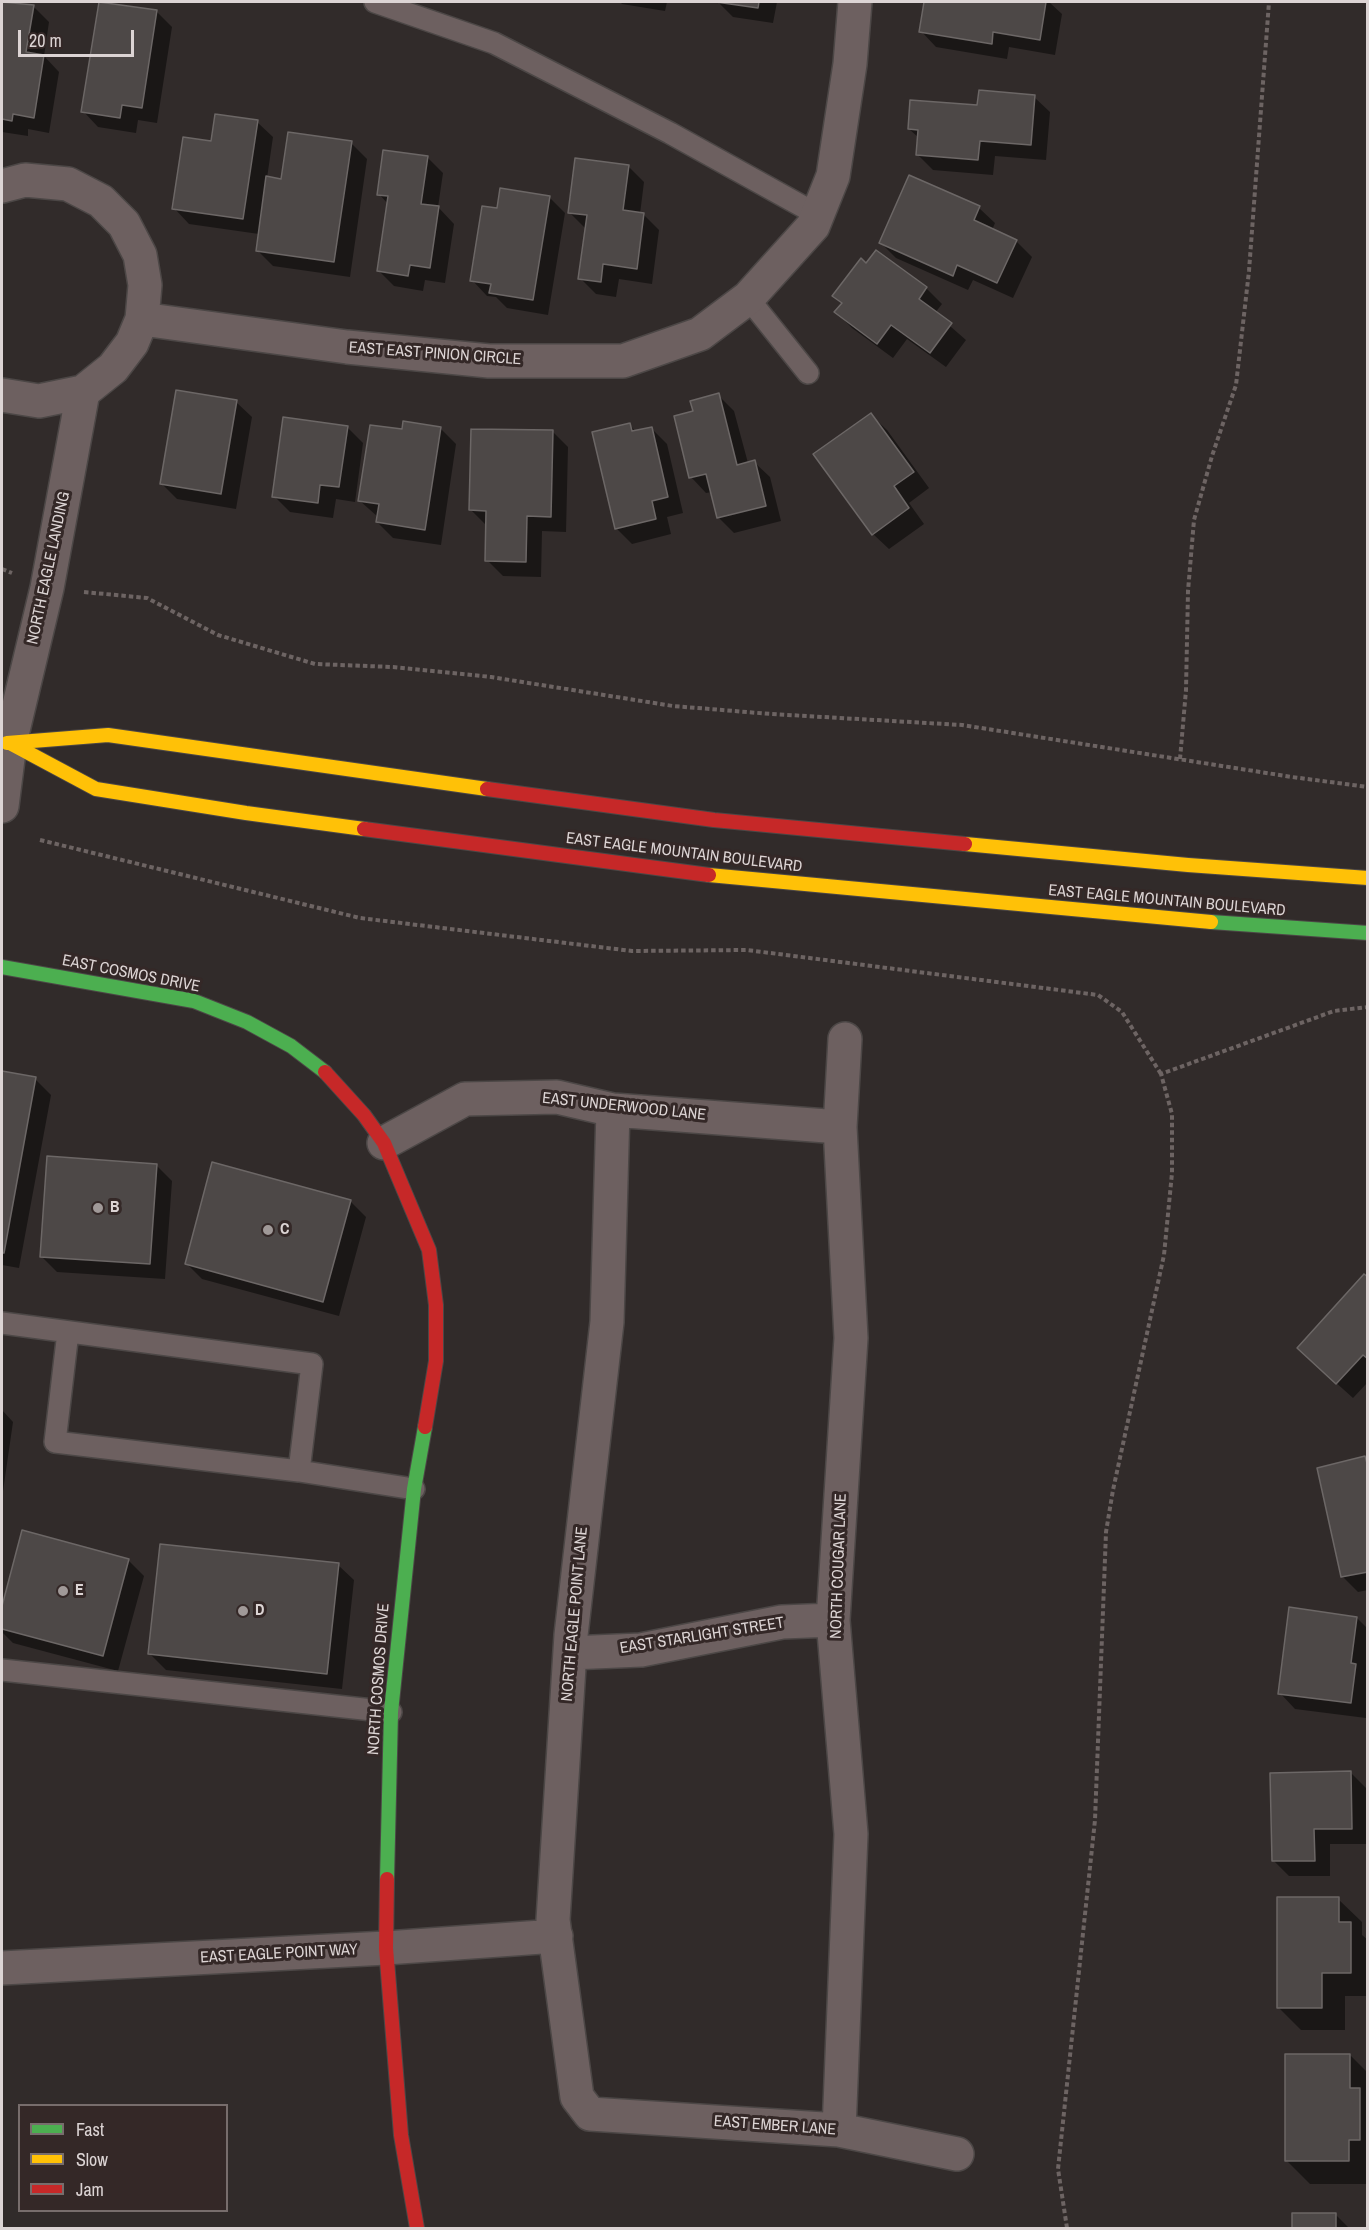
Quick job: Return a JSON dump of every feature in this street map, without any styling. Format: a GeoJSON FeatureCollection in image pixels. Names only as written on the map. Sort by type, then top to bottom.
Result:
{"type":"FeatureCollection","features":[{"type":"Feature","properties":{"kind":"street","name":"EAST EAST PINION CIRCLE"},"geometry":{"type":"LineString","coordinates":[[142,319],[347,347],[489,361],[623,360],[700,334],[748,298],[813,226],[833,176],[850,64],[855,2]]}},
{"type":"Feature","properties":{"kind":"street"},"geometry":{"type":"LineString","coordinates":[[2,186],[25,180],[68,184],[101,201],[124,224],[140,255],[145,285],[142,319],[132,343],[113,368],[83,392],[39,401],[2,395]]}},
{"type":"Feature","properties":{"kind":"street","name":"NORTH EAGLE LANDING"},"geometry":{"type":"LineString","coordinates":[[2,806],[6,743],[46,588],[83,392]]}},
{"type":"Feature","properties":{"kind":"street"},"geometry":{"type":"LineString","coordinates":[[6,743],[108,735],[714,820],[1188,865],[1368,878]]}},
{"type":"Feature","properties":{"kind":"street","name":"EAST EAGLE MOUNTAIN BOULEVARD"},"geometry":{"type":"LineString","coordinates":[[6,743],[96,789],[246,813],[702,874],[1175,919],[1368,933]]}},
{"type":"Feature","properties":{"kind":"street","name":"EAST COSMOS DRIVE"},"geometry":{"type":"LineString","coordinates":[[2,967],[194,1001],[247,1022],[291,1046],[331,1077],[364,1115],[384,1143]]}},
{"type":"Feature","properties":{"kind":"street","name":"NORTH COUGAR LANE"},"geometry":{"type":"LineString","coordinates":[[839,2130],[851,1834],[834,1620],[851,1338],[840,1127],[845,1039]]}},
{"type":"Feature","properties":{"kind":"street","name":"EAST UNDERWOOD LANE"},"geometry":{"type":"LineString","coordinates":[[384,1143],[465,1099],[557,1097],[613,1110],[840,1127]]}},
{"type":"Feature","properties":{"kind":"street","name":"NORTH EAGLE POINT LANE"},"geometry":{"type":"LineString","coordinates":[[590,2114],[577,2097],[553,1920],[570,1653],[591,1446],[607,1322],[613,1110]]}},
{"type":"Feature","properties":{"kind":"street","name":"NORTH COSMOS DRIVE"},"geometry":{"type":"LineString","coordinates":[[384,1143],[429,1250],[436,1305],[436,1361],[414,1489],[391,1712],[386,1948],[401,2135],[417,2229]]}},
{"type":"Feature","properties":{"kind":"street","name":"EAST STARLIGHT STREET"},"geometry":{"type":"LineString","coordinates":[[570,1653],[641,1650],[782,1622],[834,1620]]}},
{"type":"Feature","properties":{"kind":"street","name":"EAST EAGLE POINT WAY"},"geometry":{"type":"LineString","coordinates":[[2,1968],[386,1948],[556,1936]]}},
{"type":"Feature","properties":{"kind":"street","name":"EAST EMBER LANE"},"geometry":{"type":"LineString","coordinates":[[590,2114],[839,2130],[957,2154]]}},
{"type":"Feature","properties":{"kind":"lane"},"geometry":{"type":"LineString","coordinates":[[375,2],[494,43],[670,133],[818,215]]}},
{"type":"Feature","properties":{"kind":"lane"},"geometry":{"type":"LineString","coordinates":[[748,298],[808,373]]}},
{"type":"Feature","properties":{"kind":"lane"},"geometry":{"type":"LineString","coordinates":[[2,1323],[312,1364],[299,1471]]}},
{"type":"Feature","properties":{"kind":"lane"},"geometry":{"type":"LineString","coordinates":[[68,1332],[55,1442],[299,1471],[414,1489]]}},
{"type":"Feature","properties":{"kind":"lane"},"geometry":{"type":"LineString","coordinates":[[2,1670],[391,1712]]}},
{"type":"Feature","properties":{"kind":"path"},"geometry":{"type":"LineString","coordinates":[[1180,759],[1186,690],[1188,591],[1194,520],[1212,456],[1236,385],[1249,271],[1269,2]]}},
{"type":"Feature","properties":{"kind":"path"},"geometry":{"type":"LineString","coordinates":[[83,592],[147,598],[218,635],[315,664],[393,667],[491,677],[673,706],[962,725],[1368,787]]}},
{"type":"Feature","properties":{"kind":"path"},"geometry":{"type":"LineString","coordinates":[[40,840],[360,918],[632,951],[747,950],[1098,995],[1122,1012],[1161,1074],[1172,1114],[1172,1173],[1164,1255],[1106,1532],[1095,1820],[1058,2169],[1067,2229]]}},
{"type":"Feature","properties":{"kind":"path"},"geometry":{"type":"LineString","coordinates":[[1161,1074],[1334,1011],[1368,1007]]}},
{"type":"Feature","properties":{"kind":"building"},"geometry":{"type":"Polygon","coordinates":[[[2,2],[34,5],[26,52],[44,55],[34,118],[13,114],[12,121],[2,119],[2,2]]]}},
{"type":"Feature","properties":{"kind":"building"},"geometry":{"type":"Polygon","coordinates":[[[99,2],[157,10],[142,108],[122,105],[120,118],[81,112],[99,2]]]}},
{"type":"Feature","properties":{"kind":"building"},"geometry":{"type":"Polygon","coordinates":[[[716,2],[759,2],[758,8],[716,2]]]}},
{"type":"Feature","properties":{"kind":"building"},"geometry":{"type":"Polygon","coordinates":[[[924,2],[1046,2],[1040,40],[993,32],[992,44],[919,32],[924,2]]]}},
{"type":"Feature","properties":{"kind":"building"},"geometry":{"type":"Polygon","coordinates":[[[979,90],[1035,95],[1031,145],[980,141],[978,160],[916,155],[918,130],[908,129],[910,100],[977,105],[979,90]]]}},
{"type":"Feature","properties":{"kind":"building"},"geometry":{"type":"Polygon","coordinates":[[[215,114],[258,120],[243,219],[172,209],[183,137],[211,141],[215,114]]]}},
{"type":"Feature","properties":{"kind":"building"},"geometry":{"type":"Polygon","coordinates":[[[288,132],[352,141],[334,262],[256,251],[266,176],[281,179],[288,132]]]}},
{"type":"Feature","properties":{"kind":"building"},"geometry":{"type":"Polygon","coordinates":[[[383,150],[428,156],[421,204],[439,206],[430,268],[410,265],[408,276],[377,271],[388,196],[377,195],[383,150]]]}},
{"type":"Feature","properties":{"kind":"building"},"geometry":{"type":"Polygon","coordinates":[[[575,158],[629,165],[623,210],[644,213],[637,269],[603,264],[601,282],[578,279],[587,215],[568,213],[575,158]]]}},
{"type":"Feature","properties":{"kind":"building"},"geometry":{"type":"Polygon","coordinates":[[[909,175],[980,206],[974,220],[1017,240],[997,283],[957,265],[953,276],[879,243],[909,175]]]}},
{"type":"Feature","properties":{"kind":"building"},"geometry":{"type":"Polygon","coordinates":[[[500,188],[550,196],[533,300],[489,293],[491,284],[470,281],[482,206],[497,208],[500,188]]]}},
{"type":"Feature","properties":{"kind":"building"},"geometry":{"type":"Polygon","coordinates":[[[876,250],[927,287],[919,299],[952,323],[930,353],[891,325],[877,344],[834,312],[842,303],[832,296],[861,258],[866,263],[876,250]]]}},
{"type":"Feature","properties":{"kind":"building"},"geometry":{"type":"Polygon","coordinates":[[[176,390],[237,400],[221,494],[160,484],[176,390]]]}},
{"type":"Feature","properties":{"kind":"building"},"geometry":{"type":"Polygon","coordinates":[[[719,393],[737,465],[755,460],[766,506],[717,518],[706,474],[689,478],[674,416],[693,411],[690,401],[719,393]]]}},
{"type":"Feature","properties":{"kind":"building"},"geometry":{"type":"Polygon","coordinates":[[[871,413],[914,472],[894,486],[909,508],[872,535],[813,454],[871,413]]]}},
{"type":"Feature","properties":{"kind":"building"},"geometry":{"type":"Polygon","coordinates":[[[283,417],[348,426],[339,487],[320,485],[318,503],[272,497],[283,417]]]}},
{"type":"Feature","properties":{"kind":"building"},"geometry":{"type":"Polygon","coordinates":[[[403,421],[441,427],[425,530],[376,522],[379,504],[358,501],[370,425],[402,429],[403,421]]]}},
{"type":"Feature","properties":{"kind":"building"},"geometry":{"type":"Polygon","coordinates":[[[630,423],[632,431],[652,427],[668,497],[652,501],[656,519],[615,529],[592,432],[630,423]]]}},
{"type":"Feature","properties":{"kind":"building"},"geometry":{"type":"Polygon","coordinates":[[[471,429],[553,430],[551,517],[527,516],[526,562],[485,561],[486,511],[469,510],[471,429]]]}},
{"type":"Feature","properties":{"kind":"building"},"geometry":{"type":"Polygon","coordinates":[[[2,1071],[36,1077],[4,1253],[2,1253],[2,1071]]]}},
{"type":"Feature","properties":{"kind":"building","name":"B"},"geometry":{"type":"Polygon","coordinates":[[[47,1156],[157,1164],[150,1264],[40,1257],[47,1156]]]}},
{"type":"Feature","properties":{"kind":"building","name":"C"},"geometry":{"type":"Polygon","coordinates":[[[212,1162],[351,1200],[323,1302],[185,1264],[212,1162]]]}},
{"type":"Feature","properties":{"kind":"building"},"geometry":{"type":"Polygon","coordinates":[[[1364,1274],[1368,1277],[1368,1359],[1363,1355],[1336,1384],[1297,1348],[1364,1274]]]}},
{"type":"Feature","properties":{"kind":"building"},"geometry":{"type":"Polygon","coordinates":[[[1365,1456],[1368,1467],[1368,1572],[1341,1577],[1317,1468],[1365,1456]]]}},
{"type":"Feature","properties":{"kind":"building","name":"E"},"geometry":{"type":"Polygon","coordinates":[[[22,1530],[129,1559],[103,1656],[2,1629],[2,1606],[22,1530]]]}},
{"type":"Feature","properties":{"kind":"building","name":"D"},"geometry":{"type":"Polygon","coordinates":[[[160,1544],[339,1563],[327,1674],[148,1654],[160,1544]]]}},
{"type":"Feature","properties":{"kind":"building"},"geometry":{"type":"Polygon","coordinates":[[[1289,1607],[1357,1617],[1351,1663],[1356,1664],[1351,1703],[1278,1694],[1289,1607]]]}},
{"type":"Feature","properties":{"kind":"building"},"geometry":{"type":"Polygon","coordinates":[[[1351,1771],[1352,1829],[1314,1829],[1315,1861],[1272,1861],[1270,1773],[1351,1771]]]}},
{"type":"Feature","properties":{"kind":"building"},"geometry":{"type":"Polygon","coordinates":[[[1277,1897],[1339,1897],[1339,1922],[1351,1922],[1351,1973],[1322,1973],[1322,2008],[1277,2008],[1277,1897]]]}},
{"type":"Feature","properties":{"kind":"building"},"geometry":{"type":"Polygon","coordinates":[[[1285,2054],[1350,2054],[1350,2088],[1360,2088],[1360,2140],[1349,2140],[1349,2161],[1285,2161],[1285,2054]]]}},
{"type":"Feature","properties":{"kind":"building"},"geometry":{"type":"Polygon","coordinates":[[[1292,2213],[1336,2213],[1336,2228],[1292,2228],[1292,2213]]]}},
{"type":"Feature","properties":{"kind":"traffic: fast"},"geometry":{"type":"LineString","coordinates":[[1211,922],[1368,933]]}},
{"type":"Feature","properties":{"kind":"traffic: fast"},"geometry":{"type":"LineString","coordinates":[[2,967],[194,1001],[247,1022],[291,1046],[325,1072]]}},
{"type":"Feature","properties":{"kind":"traffic: fast"},"geometry":{"type":"LineString","coordinates":[[387,1879],[391,1712],[414,1489],[425,1427]]}},
{"type":"Feature","properties":{"kind":"traffic: slow"},"geometry":{"type":"LineString","coordinates":[[7,743],[108,735],[487,789]]}},
{"type":"Feature","properties":{"kind":"traffic: slow"},"geometry":{"type":"LineString","coordinates":[[10,743],[96,789],[364,829]]}},
{"type":"Feature","properties":{"kind":"traffic: slow"},"geometry":{"type":"LineString","coordinates":[[965,844],[1188,865],[1368,878]]}},
{"type":"Feature","properties":{"kind":"traffic: slow"},"geometry":{"type":"LineString","coordinates":[[709,875],[1211,922]]}},
{"type":"Feature","properties":{"kind":"traffic: jam"},"geometry":{"type":"LineString","coordinates":[[487,789],[714,820],[965,844]]}},
{"type":"Feature","properties":{"kind":"traffic: jam"},"geometry":{"type":"LineString","coordinates":[[364,829],[709,875]]}},
{"type":"Feature","properties":{"kind":"traffic: jam"},"geometry":{"type":"LineString","coordinates":[[325,1072],[364,1115],[384,1143],[429,1250],[436,1305],[436,1361],[425,1427]]}},
{"type":"Feature","properties":{"kind":"traffic: jam"},"geometry":{"type":"LineString","coordinates":[[387,1879],[386,1948],[401,2135],[417,2228]]}},
{"type":"Feature","properties":{"kind":"place","name":"B"},"geometry":{"type":"Point","coordinates":[98,1208]}},
{"type":"Feature","properties":{"kind":"place","name":"C"},"geometry":{"type":"Point","coordinates":[268,1230]}},
{"type":"Feature","properties":{"kind":"place","name":"E"},"geometry":{"type":"Point","coordinates":[63,1591]}},
{"type":"Feature","properties":{"kind":"place","name":"D"},"geometry":{"type":"Point","coordinates":[243,1611]}}]}
